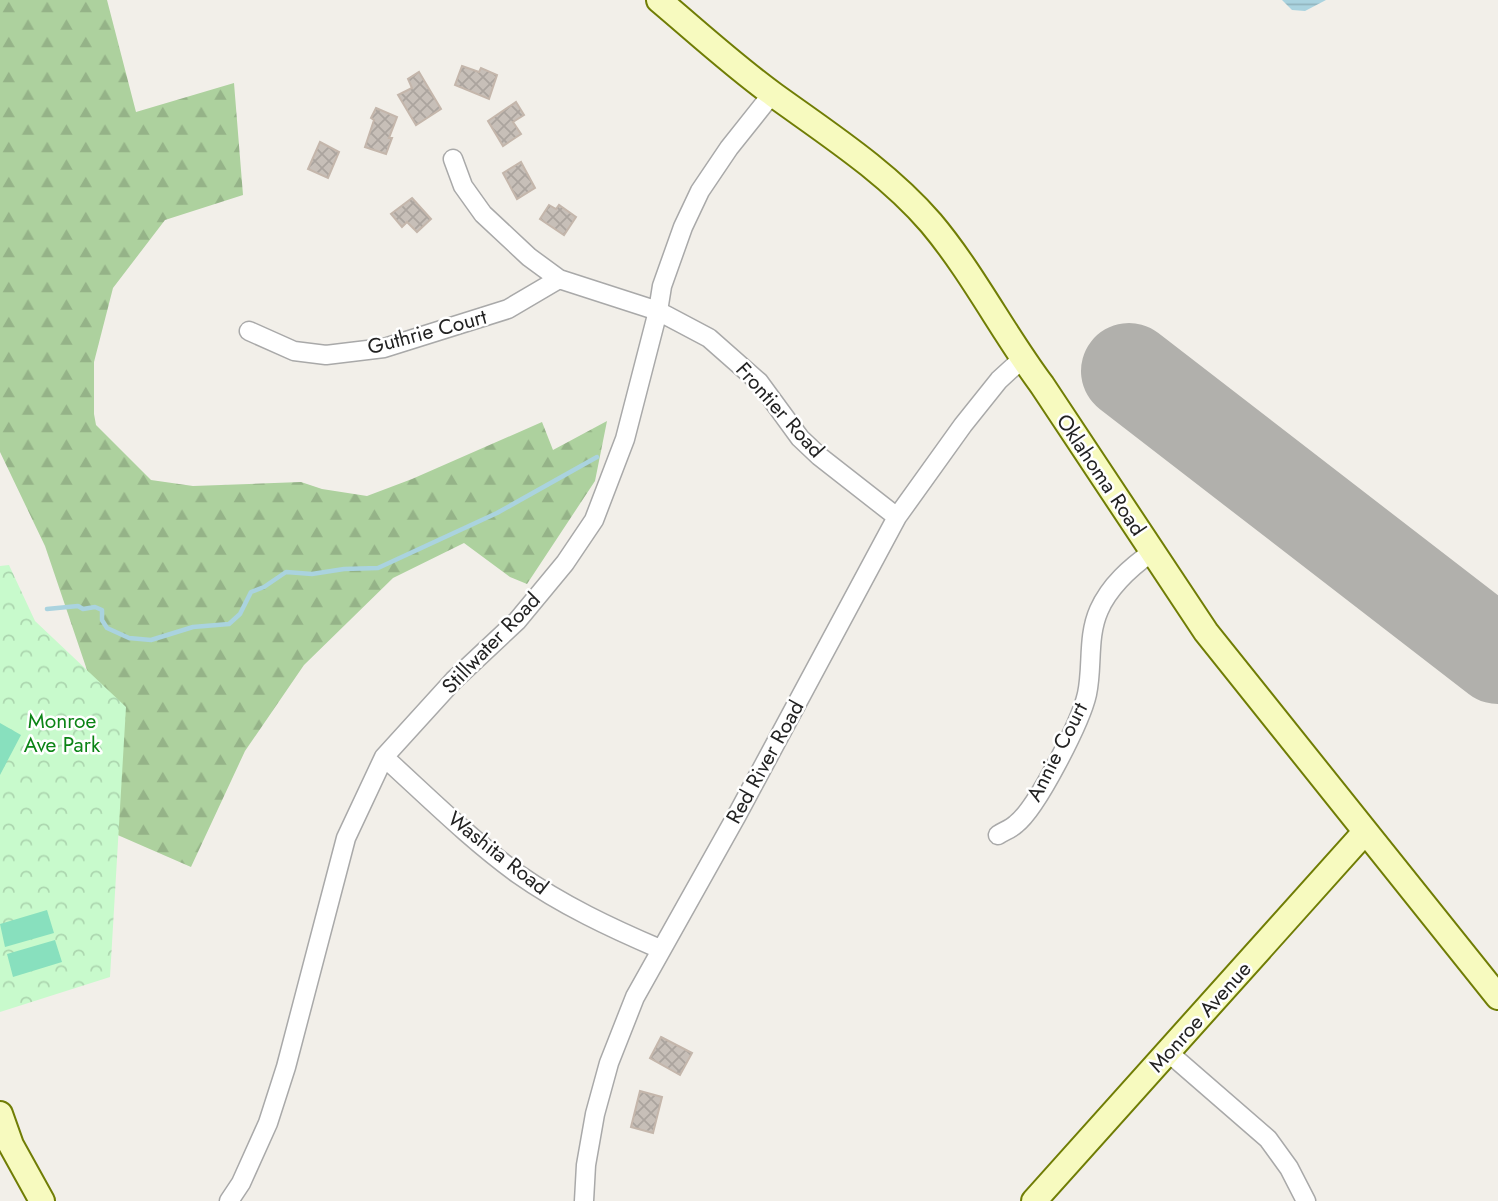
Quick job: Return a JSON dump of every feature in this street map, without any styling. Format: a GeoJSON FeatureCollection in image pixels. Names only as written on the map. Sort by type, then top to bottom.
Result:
{"type":"FeatureCollection","features":[{"type":"Feature","properties":{"kind":"street","name":"Oklahoma Road"},"geometry":{"type":"LineString","coordinates":[[659,0],[772,94],[862,159],[930,222],[974,282],[1022,359],[1206,632],[1498,997]]}},
{"type":"Feature","properties":{"kind":"street","name":"Stillwater Road"},"geometry":{"type":"LineString","coordinates":[[229,1201],[241,1183],[268,1123],[286,1067],[346,838],[384,757],[454,680],[517,621],[565,563],[594,520],[625,439],[662,286],[683,228],[700,191],[729,148],[772,94]]}},
{"type":"Feature","properties":{"kind":"street","name":"Frontier Road"},"geometry":{"type":"LineString","coordinates":[[453,159],[463,186],[483,214],[529,257],[559,279],[658,311],[709,338],[759,382],[800,438],[843,476],[897,517]]}},
{"type":"Feature","properties":{"kind":"street","name":"Guthrie Court"},"geometry":{"type":"LineString","coordinates":[[249,331],[294,351],[326,355],[384,348],[508,309],[559,279]]}},
{"type":"Feature","properties":{"kind":"street","name":"Red River Road"},"geometry":{"type":"LineString","coordinates":[[584,1201],[586,1165],[595,1114],[609,1063],[635,997],[737,815],[897,517],[962,425],[999,380],[1022,359]]}},
{"type":"Feature","properties":{"kind":"street","name":"Annie Court"},"geometry":{"type":"LineString","coordinates":[[998,835],[1018,824],[1039,794],[1079,718],[1087,694],[1089,653],[1099,608],[1128,570],[1152,551]]}},
{"type":"Feature","properties":{"kind":"street","name":"Washita Road"},"geometry":{"type":"LineString","coordinates":[[384,757],[474,838],[519,874],[613,929],[660,949]]}},
{"type":"Feature","properties":{"kind":"street","name":"Monroe Avenue"},"geometry":{"type":"LineString","coordinates":[[1034,1201],[1365,832]]}},
{"type":"Feature","properties":{"kind":"street"},"geometry":{"type":"LineString","coordinates":[[1169,1053],[1268,1139],[1289,1168],[1306,1201]]}},
{"type":"Feature","properties":{"kind":"street"},"geometry":{"type":"LineString","coordinates":[[0,1114],[10,1145],[42,1201]]}},
{"type":"Feature","properties":{"kind":"shaded area"},"geometry":{"type":"Polygon","coordinates":[[[1143,365],[1498,639],[1498,670],[1119,376],[1143,365]]]}},
{"type":"Feature","properties":{"kind":"green space"},"geometry":{"type":"Polygon","coordinates":[[[0,0],[107,0],[136,112],[234,83],[243,195],[165,220],[113,288],[94,362],[96,425],[151,480],[193,486],[301,482],[322,489],[367,496],[542,422],[553,450],[607,421],[595,481],[527,584],[510,577],[464,543],[393,578],[304,665],[245,751],[191,867],[97,826],[111,741],[45,546],[0,452],[0,0]]]}},
{"type":"Feature","properties":{"kind":"green space","name":"Monroe Ave Park"},"geometry":{"type":"Polygon","coordinates":[[[9,565],[35,621],[126,707],[110,977],[0,1012],[0,566],[9,565]]]}},
{"type":"Feature","properties":{"kind":"green space"},"geometry":{"type":"Polygon","coordinates":[[[0,723],[21,735],[0,775],[0,723]]]}},
{"type":"Feature","properties":{"kind":"green space"},"geometry":{"type":"Polygon","coordinates":[[[47,910],[54,933],[5,947],[0,924],[47,910]]]}},
{"type":"Feature","properties":{"kind":"green space"},"geometry":{"type":"Polygon","coordinates":[[[55,940],[62,962],[13,977],[7,954],[55,940]]]}},
{"type":"Feature","properties":{"kind":"water"},"geometry":{"type":"Polygon","coordinates":[[[1282,0],[1326,0],[1305,11],[1292,10],[1282,0]]]}},
{"type":"Feature","properties":{"kind":"building"},"geometry":{"type":"Polygon","coordinates":[[[462,66],[479,72],[481,68],[497,75],[489,99],[455,85],[462,66]]]}},
{"type":"Feature","properties":{"kind":"building"},"geometry":{"type":"Polygon","coordinates":[[[419,72],[441,109],[416,125],[398,95],[412,88],[408,79],[419,72]]]}},
{"type":"Feature","properties":{"kind":"building"},"geometry":{"type":"Polygon","coordinates":[[[516,102],[524,115],[513,122],[521,134],[503,146],[488,121],[516,102]]]}},
{"type":"Feature","properties":{"kind":"building"},"geometry":{"type":"Polygon","coordinates":[[[376,108],[397,117],[386,154],[365,147],[376,108]]]}},
{"type":"Feature","properties":{"kind":"building"},"geometry":{"type":"Polygon","coordinates":[[[320,142],[339,152],[328,178],[308,169],[320,142]]]}},
{"type":"Feature","properties":{"kind":"building"},"geometry":{"type":"Polygon","coordinates":[[[521,162],[535,188],[517,199],[503,173],[521,162]]]}},
{"type":"Feature","properties":{"kind":"building"},"geometry":{"type":"Polygon","coordinates":[[[412,198],[431,219],[417,232],[407,222],[402,227],[391,214],[412,198]]]}},
{"type":"Feature","properties":{"kind":"building"},"geometry":{"type":"Polygon","coordinates":[[[549,205],[556,209],[559,205],[576,217],[564,235],[540,219],[549,205]]]}},
{"type":"Feature","properties":{"kind":"building"},"geometry":{"type":"Polygon","coordinates":[[[661,1037],[692,1053],[680,1075],[650,1058],[661,1037]]]}},
{"type":"Feature","properties":{"kind":"building"},"geometry":{"type":"Polygon","coordinates":[[[640,1091],[662,1097],[653,1133],[631,1127],[640,1091]]]}},
{"type":"Feature","properties":{"kind":"waterway"},"geometry":{"type":"LineString","coordinates":[[47,609],[95,607],[102,610],[102,620],[107,628],[129,638],[151,640],[193,627],[229,624],[240,614],[251,592],[264,587],[286,572],[312,574],[378,568],[497,513],[597,457]]}},
{"type":"Feature","properties":{"kind":"runway"},"geometry":{"type":"LineString","coordinates":[[1129,371],[1498,656]]}}]}
